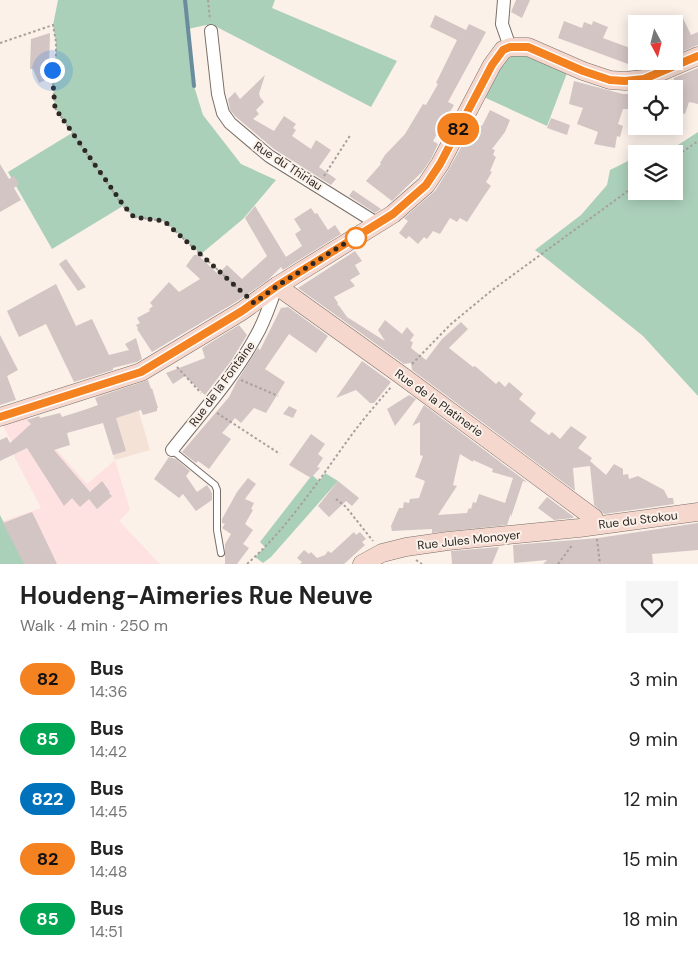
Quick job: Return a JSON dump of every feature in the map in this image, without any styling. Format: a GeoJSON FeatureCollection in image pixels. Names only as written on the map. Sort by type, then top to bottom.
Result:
{"type":"FeatureCollection","features":[{"type":"Feature","properties":{"kind":"street"},"geometry":{"type":"LineString","coordinates":[[504,0],[502,24],[510,47]]}},
{"type":"Feature","properties":{"kind":"street","name":"Rue du Thiriau"},"geometry":{"type":"LineString","coordinates":[[211,31],[218,94],[223,113],[230,123],[269,156],[378,224]]}},
{"type":"Feature","properties":{"kind":"street"},"geometry":{"type":"LineString","coordinates":[[0,417],[141,372],[168,357],[254,303],[277,286],[378,224],[426,185],[440,164],[492,65],[503,50],[510,47],[528,47],[583,71],[610,80],[625,81],[644,79],[698,56]]}},
{"type":"Feature","properties":{"kind":"street","name":"Rue de la Platinerie"},"geometry":{"type":"LineString","coordinates":[[277,286],[594,518],[587,527]]}},
{"type":"Feature","properties":{"kind":"street","name":"Rue de la Fontaine"},"geometry":{"type":"LineString","coordinates":[[172,450],[205,400],[231,375],[257,335],[277,286]]}},
{"type":"Feature","properties":{"kind":"street","name":"Rue du Stokou"},"geometry":{"type":"LineString","coordinates":[[587,527],[698,512]]}},
{"type":"Feature","properties":{"kind":"street","name":"Rue Jules Monoyer"},"geometry":{"type":"LineString","coordinates":[[362,564],[379,555],[406,547],[587,527]]}},
{"type":"Feature","properties":{"kind":"lane"},"geometry":{"type":"LineString","coordinates":[[172,450],[214,485],[217,490],[217,530],[221,553]]}},
{"type":"Feature","properties":{"kind":"path"},"geometry":{"type":"LineString","coordinates":[[208,0],[211,31]]}},
{"type":"Feature","properties":{"kind":"path"},"geometry":{"type":"LineString","coordinates":[[0,43],[54,25],[56,55],[52,70],[55,108],[124,206],[134,217],[164,221],[254,303]]}},
{"type":"Feature","properties":{"kind":"path"},"geometry":{"type":"LineString","coordinates":[[318,186],[351,134]]}},
{"type":"Feature","properties":{"kind":"path"},"geometry":{"type":"LineString","coordinates":[[683,152],[698,141]]}},
{"type":"Feature","properties":{"kind":"path"},"geometry":{"type":"LineString","coordinates":[[248,564],[294,513],[354,431],[401,375],[451,324],[491,291],[628,191]]}},
{"type":"Feature","properties":{"kind":"path"},"geometry":{"type":"LineString","coordinates":[[168,357],[205,400],[280,454]]}},
{"type":"Feature","properties":{"kind":"path"},"geometry":{"type":"LineString","coordinates":[[231,375],[278,396]]}},
{"type":"Feature","properties":{"kind":"path"},"geometry":{"type":"LineString","coordinates":[[336,499],[346,507],[372,539],[379,555]]}},
{"type":"Feature","properties":{"kind":"path"},"geometry":{"type":"LineString","coordinates":[[558,564],[587,527],[600,564]]}},
{"type":"Feature","properties":{"kind":"shaded area"},"geometry":{"type":"Polygon","coordinates":[[[129,377],[150,450],[115,460],[93,388],[129,377]]]}},
{"type":"Feature","properties":{"kind":"shaded area"},"geometry":{"type":"Polygon","coordinates":[[[21,410],[87,484],[115,460],[130,510],[119,521],[160,564],[25,564],[3,521],[41,508],[13,454],[17,452],[0,420],[21,410]]]}},
{"type":"Feature","properties":{"kind":"green space"},"geometry":{"type":"Polygon","coordinates":[[[58,0],[275,0],[272,8],[397,61],[371,107],[211,24],[188,29],[194,86],[203,115],[241,164],[276,180],[243,219],[201,254],[164,221],[134,217],[123,206],[52,249],[8,172],[72,133],[55,108],[52,70],[56,55],[56,42],[53,25],[58,0]]]}},
{"type":"Feature","properties":{"kind":"green space"},"geometry":{"type":"Polygon","coordinates":[[[503,50],[570,65],[547,126],[477,94],[503,50]]]}},
{"type":"Feature","properties":{"kind":"green space"},"geometry":{"type":"Polygon","coordinates":[[[698,132],[698,396],[643,336],[535,250],[581,215],[607,185],[610,170],[628,161],[628,200],[683,200],[683,145],[678,145],[698,132]]]}},
{"type":"Feature","properties":{"kind":"green space"},"geometry":{"type":"Polygon","coordinates":[[[325,473],[338,481],[271,557],[263,563],[255,557],[265,547],[260,542],[312,475],[319,481],[325,473]]]}},
{"type":"Feature","properties":{"kind":"green space"},"geometry":{"type":"Polygon","coordinates":[[[0,515],[3,521],[25,564],[0,564],[0,515]]]}},
{"type":"Feature","properties":{"kind":"building"},"geometry":{"type":"Polygon","coordinates":[[[516,0],[530,0],[522,18],[511,12],[516,0]]]}},
{"type":"Feature","properties":{"kind":"building"},"geometry":{"type":"Polygon","coordinates":[[[435,15],[466,30],[469,24],[486,32],[448,102],[454,105],[433,141],[438,144],[431,159],[422,172],[392,201],[366,181],[381,164],[385,155],[405,134],[423,104],[426,105],[438,84],[436,83],[457,40],[430,27],[435,15]]]}},
{"type":"Feature","properties":{"kind":"building"},"geometry":{"type":"Polygon","coordinates":[[[683,18],[691,35],[698,32],[698,45],[683,51],[683,18]]]}},
{"type":"Feature","properties":{"kind":"building"},"geometry":{"type":"Polygon","coordinates":[[[564,21],[582,28],[584,22],[592,25],[593,21],[608,27],[603,38],[628,47],[628,64],[558,38],[564,21]]]}},
{"type":"Feature","properties":{"kind":"building"},"geometry":{"type":"Polygon","coordinates":[[[50,33],[49,68],[52,77],[39,83],[33,69],[30,69],[31,39],[50,33]]]}},
{"type":"Feature","properties":{"kind":"building"},"geometry":{"type":"Polygon","coordinates":[[[698,68],[698,104],[689,102],[685,114],[683,113],[683,80],[674,80],[674,78],[698,68]]]}},
{"type":"Feature","properties":{"kind":"building"},"geometry":{"type":"Polygon","coordinates":[[[265,75],[259,94],[264,102],[256,110],[259,114],[253,119],[274,131],[284,116],[296,124],[293,128],[296,130],[292,136],[311,149],[316,140],[331,150],[319,167],[336,179],[331,185],[274,149],[230,110],[228,99],[235,92],[240,99],[265,75]]]}},
{"type":"Feature","properties":{"kind":"building"},"geometry":{"type":"Polygon","coordinates":[[[574,81],[628,94],[628,109],[623,109],[618,124],[623,126],[620,137],[617,136],[615,148],[594,144],[598,132],[577,124],[583,108],[569,104],[574,81]]]}},
{"type":"Feature","properties":{"kind":"building"},"geometry":{"type":"Polygon","coordinates":[[[490,110],[510,120],[505,132],[492,149],[495,150],[493,155],[496,157],[490,171],[492,172],[486,182],[491,186],[467,222],[460,218],[457,222],[450,218],[440,234],[433,231],[427,239],[424,237],[418,244],[409,236],[406,239],[399,233],[408,221],[404,218],[435,191],[475,122],[482,126],[490,110]]]}},
{"type":"Feature","properties":{"kind":"building"},"geometry":{"type":"Polygon","coordinates":[[[551,118],[570,125],[567,135],[547,128],[551,118]]]}},
{"type":"Feature","properties":{"kind":"building"},"geometry":{"type":"Polygon","coordinates":[[[0,164],[9,179],[14,176],[19,184],[14,188],[21,200],[0,212],[0,164]]]}},
{"type":"Feature","properties":{"kind":"building"},"geometry":{"type":"Polygon","coordinates":[[[353,190],[381,209],[375,213],[349,196],[353,190]]]}},
{"type":"Feature","properties":{"kind":"building"},"geometry":{"type":"Polygon","coordinates":[[[255,206],[286,257],[302,246],[295,234],[301,230],[294,219],[311,208],[315,214],[317,213],[328,230],[335,225],[341,234],[283,270],[281,267],[268,280],[236,302],[152,352],[137,329],[136,325],[140,323],[137,318],[150,311],[149,309],[153,306],[150,303],[169,282],[179,292],[200,279],[186,266],[194,255],[198,255],[218,274],[227,265],[242,279],[267,256],[245,218],[255,206]]]}},
{"type":"Feature","properties":{"kind":"building"},"geometry":{"type":"Polygon","coordinates":[[[355,251],[362,261],[355,265],[360,274],[350,280],[355,286],[334,297],[347,317],[385,341],[378,330],[385,320],[402,334],[407,327],[414,335],[410,341],[413,342],[411,348],[426,360],[442,339],[461,322],[468,329],[449,348],[473,367],[475,366],[496,384],[499,381],[505,387],[509,382],[523,394],[519,399],[536,413],[530,421],[549,435],[552,432],[560,439],[571,426],[587,437],[578,448],[592,458],[590,461],[606,475],[614,464],[623,469],[623,475],[628,474],[629,479],[638,476],[664,490],[668,498],[673,498],[674,504],[604,514],[594,505],[590,466],[573,468],[575,491],[412,370],[411,363],[404,364],[298,288],[355,251]]]}},
{"type":"Feature","properties":{"kind":"building"},"geometry":{"type":"Polygon","coordinates":[[[66,259],[86,287],[78,291],[59,264],[66,259]]]}},
{"type":"Feature","properties":{"kind":"building"},"geometry":{"type":"Polygon","coordinates":[[[56,284],[76,326],[92,319],[109,355],[129,350],[125,344],[136,338],[142,359],[74,382],[46,324],[19,337],[7,311],[56,284]]]}},
{"type":"Feature","properties":{"kind":"building"},"geometry":{"type":"Polygon","coordinates":[[[288,307],[328,336],[316,353],[289,334],[265,369],[285,382],[266,413],[254,408],[241,423],[235,418],[222,433],[231,439],[209,469],[198,461],[196,463],[182,452],[229,397],[258,348],[260,350],[281,308],[288,307]]]}},
{"type":"Feature","properties":{"kind":"building"},"geometry":{"type":"Polygon","coordinates":[[[239,325],[247,335],[231,361],[205,395],[185,376],[173,384],[166,373],[205,358],[202,348],[239,325]]]}},
{"type":"Feature","properties":{"kind":"building"},"geometry":{"type":"Polygon","coordinates":[[[0,335],[18,370],[7,376],[16,400],[0,405],[0,335]]]}},
{"type":"Feature","properties":{"kind":"building"},"geometry":{"type":"Polygon","coordinates":[[[362,361],[391,382],[374,403],[370,403],[356,390],[336,398],[362,361]]]}},
{"type":"Feature","properties":{"kind":"building"},"geometry":{"type":"Polygon","coordinates":[[[148,380],[158,408],[157,411],[143,415],[141,410],[116,418],[126,451],[113,455],[103,423],[67,433],[70,445],[54,450],[90,492],[102,481],[112,496],[97,509],[89,499],[80,507],[72,498],[64,506],[27,448],[0,461],[0,440],[7,437],[10,443],[31,424],[27,420],[60,413],[62,417],[87,409],[98,405],[95,398],[148,380]]]}},
{"type":"Feature","properties":{"kind":"building"},"geometry":{"type":"Polygon","coordinates":[[[409,395],[416,399],[395,426],[387,409],[409,395]]]}},
{"type":"Feature","properties":{"kind":"building"},"geometry":{"type":"Polygon","coordinates":[[[424,405],[527,482],[523,481],[507,525],[432,533],[432,529],[392,531],[391,526],[399,508],[403,508],[404,502],[409,503],[410,499],[419,498],[425,481],[415,477],[423,456],[420,455],[420,422],[412,426],[424,405]],[[460,454],[453,485],[457,486],[438,515],[467,513],[469,508],[471,509],[473,502],[476,503],[479,494],[505,503],[513,478],[492,472],[493,469],[473,460],[473,462],[460,454]]]}},
{"type":"Feature","properties":{"kind":"building"},"geometry":{"type":"Polygon","coordinates":[[[289,406],[297,410],[293,418],[283,414],[289,406]]]}},
{"type":"Feature","properties":{"kind":"building"},"geometry":{"type":"Polygon","coordinates":[[[311,434],[325,444],[318,454],[323,458],[317,467],[320,468],[311,478],[289,465],[311,434]]]}},
{"type":"Feature","properties":{"kind":"building"},"geometry":{"type":"Polygon","coordinates":[[[169,457],[176,459],[190,471],[186,476],[197,492],[207,485],[212,493],[212,500],[196,511],[183,494],[179,498],[154,479],[169,457]]]}},
{"type":"Feature","properties":{"kind":"building"},"geometry":{"type":"Polygon","coordinates":[[[248,478],[256,484],[245,499],[254,503],[251,509],[253,510],[245,524],[253,530],[243,544],[249,548],[237,564],[225,564],[225,544],[231,534],[222,528],[225,524],[222,523],[222,519],[237,492],[248,478]]]}},
{"type":"Feature","properties":{"kind":"building"},"geometry":{"type":"Polygon","coordinates":[[[338,481],[359,498],[352,506],[346,501],[329,517],[318,506],[338,481]]]}},
{"type":"Feature","properties":{"kind":"building"},"geometry":{"type":"Polygon","coordinates":[[[547,497],[574,517],[554,520],[538,508],[547,497]]]}},
{"type":"Feature","properties":{"kind":"building"},"geometry":{"type":"Polygon","coordinates":[[[32,512],[57,564],[24,564],[3,523],[32,512]]]}},
{"type":"Feature","properties":{"kind":"building"},"geometry":{"type":"Polygon","coordinates":[[[698,523],[698,550],[652,554],[653,564],[543,564],[547,560],[514,563],[513,545],[598,538],[698,523]]]}},
{"type":"Feature","properties":{"kind":"building"},"geometry":{"type":"Polygon","coordinates":[[[354,532],[356,535],[360,532],[366,539],[362,542],[365,545],[344,564],[300,564],[302,562],[297,558],[304,550],[309,554],[311,552],[317,558],[325,555],[328,551],[331,553],[354,532]]]}},
{"type":"Feature","properties":{"kind":"building"},"geometry":{"type":"Polygon","coordinates":[[[499,547],[492,564],[452,564],[451,551],[499,547]]]}},
{"type":"Feature","properties":{"kind":"waterway"},"geometry":{"type":"LineString","coordinates":[[185,0],[194,86]]}},
{"type":"Feature","properties":{"kind":"bus line","name":"82"},"geometry":{"type":"LineString","coordinates":[[0,417],[141,372],[242,311],[277,286],[393,214],[426,185],[440,164],[492,65],[503,50],[517,46],[528,47],[583,71],[610,80],[625,81],[644,79],[698,56]]}},
{"type":"Feature","properties":{"kind":"route"},"geometry":{"type":"LineString","coordinates":[[52,70],[55,108],[124,206],[134,217],[164,221],[254,303],[277,286],[360,234],[356,238]]}}]}
